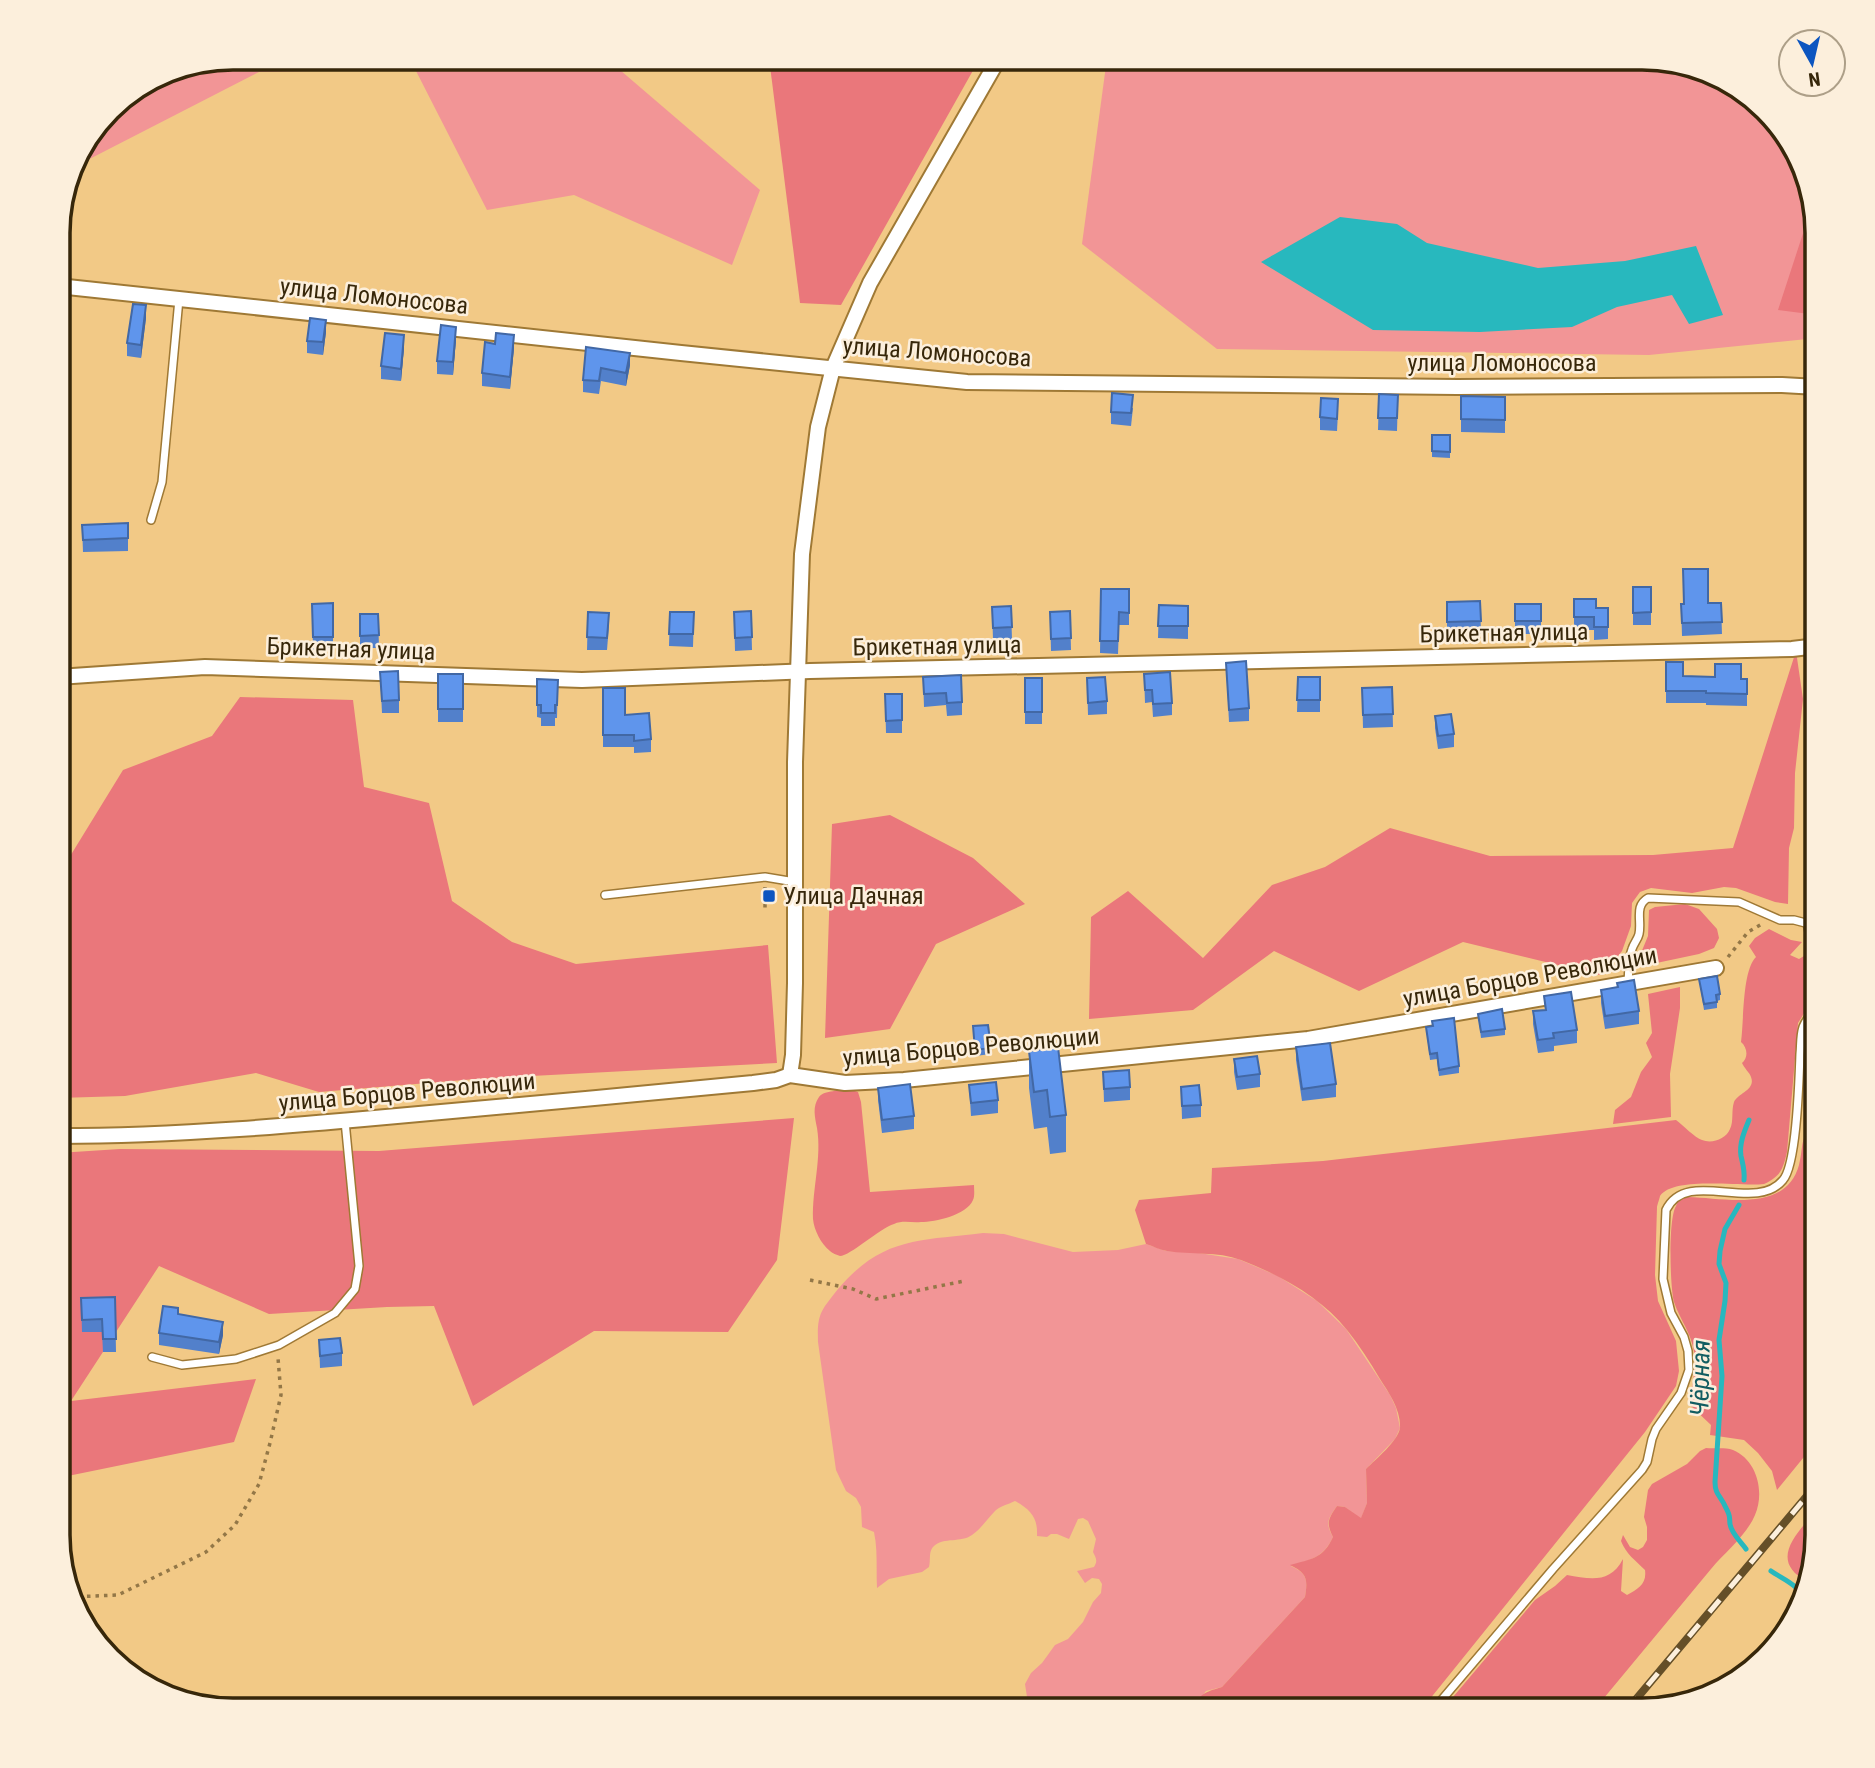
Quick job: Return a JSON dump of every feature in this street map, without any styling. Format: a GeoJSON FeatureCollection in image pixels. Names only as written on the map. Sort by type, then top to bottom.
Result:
{"type":"FeatureCollection","features":[{"type":"Feature","properties":{"kind":"street"},"geometry":{"type":"LineString","coordinates":[[790,1075],[794,1042],[795,762],[802,554],[818,427],[834,368],[870,284],[992,70]]}},
{"type":"Feature","properties":{"kind":"street","name":"улица Ломоносова"},"geometry":{"type":"LineString","coordinates":[[70,287],[967,382],[1457,387],[1805,387]]}},
{"type":"Feature","properties":{"kind":"street","name":"Брикетная улица"},"geometry":{"type":"LineString","coordinates":[[70,676],[205,667],[582,680],[1805,647]]}},
{"type":"Feature","properties":{"kind":"street","name":"улица Борцов Революции"},"geometry":{"type":"LineString","coordinates":[[70,1136],[227,1131],[753,1083],[790,1075],[845,1083],[904,1080],[1308,1038],[1716,968]]}},
{"type":"Feature","properties":{"kind":"lane"},"geometry":{"type":"LineString","coordinates":[[151,520],[162,482],[180,298]]}},
{"type":"Feature","properties":{"kind":"lane"},"geometry":{"type":"LineString","coordinates":[[605,895],[765,877],[795,882]]}},
{"type":"Feature","properties":{"kind":"lane"},"geometry":{"type":"LineString","coordinates":[[1628,984],[1630,956],[1640,928],[1639,909],[1648,898],[1738,902],[1780,920],[1805,923]]}},
{"type":"Feature","properties":{"kind":"lane"},"geometry":{"type":"LineString","coordinates":[[1443,1698],[1647,1462],[1656,1429],[1681,1394],[1689,1370],[1688,1351],[1671,1313],[1663,1279],[1666,1210],[1679,1194],[1708,1191],[1762,1192],[1775,1187],[1784,1179],[1793,1154],[1801,1038],[1805,1023]]}},
{"type":"Feature","properties":{"kind":"lane"},"geometry":{"type":"LineString","coordinates":[[152,1357],[182,1365],[236,1359],[277,1346],[335,1313],[355,1289],[359,1266],[345,1121]]}},
{"type":"Feature","properties":{"kind":"path"},"geometry":{"type":"LineString","coordinates":[[1716,968],[1748,932],[1768,922],[1780,920]]}},
{"type":"Feature","properties":{"kind":"path"},"geometry":{"type":"LineString","coordinates":[[810,1280],[853,1289],[876,1299],[964,1281]]}},
{"type":"Feature","properties":{"kind":"path"},"geometry":{"type":"LineString","coordinates":[[83,1596],[118,1595],[206,1552],[235,1525],[259,1484],[270,1444],[281,1395],[277,1346]]}},
{"type":"Feature","properties":{"kind":"shaded area"},"geometry":{"type":"Polygon","coordinates":[[[363,70],[259,72],[88,160],[97,142],[125,110],[170,82],[212,71],[363,70]]]}},
{"type":"Feature","properties":{"kind":"shaded area"},"geometry":{"type":"Polygon","coordinates":[[[416,70],[620,70],[760,190],[732,265],[574,195],[487,210],[416,70]]]}},
{"type":"Feature","properties":{"kind":"shaded area"},"geometry":{"type":"Polygon","coordinates":[[[771,70],[973,70],[841,305],[800,303],[771,70]]]}},
{"type":"Feature","properties":{"kind":"shaded area"},"geometry":{"type":"Polygon","coordinates":[[[1105,70],[1663,71],[1705,82],[1733,97],[1765,125],[1783,151],[1793,170],[1804,212],[1805,339],[1649,355],[1217,349],[1082,244],[1105,70]]]}},
{"type":"Feature","properties":{"kind":"shaded area"},"geometry":{"type":"Polygon","coordinates":[[[1805,227],[1805,313],[1778,310],[1805,227]]]}},
{"type":"Feature","properties":{"kind":"shaded area"},"geometry":{"type":"Polygon","coordinates":[[[1796,651],[1803,699],[1795,773],[1794,828],[1789,848],[1788,904],[1736,888],[1724,887],[1692,893],[1651,888],[1640,892],[1632,903],[1631,926],[1622,951],[1606,971],[1599,975],[1463,942],[1359,991],[1274,951],[1193,1010],[1089,1019],[1091,917],[1128,891],[1203,958],[1272,885],[1325,867],[1390,828],[1490,856],[1653,855],[1733,848],[1796,651]]]}},
{"type":"Feature","properties":{"kind":"shaded area"},"geometry":{"type":"Polygon","coordinates":[[[240,697],[353,700],[364,787],[429,803],[452,901],[512,942],[576,964],[768,945],[777,1063],[476,1079],[319,1092],[256,1073],[125,1096],[70,1098],[70,856],[123,770],[212,736],[240,697]]]}},
{"type":"Feature","properties":{"kind":"shaded area"},"geometry":{"type":"Polygon","coordinates":[[[890,815],[973,858],[1025,904],[936,944],[890,1029],[825,1038],[832,824],[890,815]]]}},
{"type":"Feature","properties":{"kind":"shaded area"},"geometry":{"type":"Polygon","coordinates":[[[1685,904],[1699,909],[1717,929],[1719,938],[1714,948],[1699,954],[1647,965],[1641,961],[1641,953],[1648,936],[1649,910],[1685,904]]]}},
{"type":"Feature","properties":{"kind":"shaded area"},"geometry":{"type":"Polygon","coordinates":[[[1769,929],[1791,940],[1802,942],[1790,955],[1799,959],[1805,955],[1805,1011],[1798,1023],[1786,1158],[1778,1175],[1764,1184],[1693,1184],[1668,1190],[1660,1196],[1657,1207],[1655,1275],[1658,1301],[1676,1341],[1679,1371],[1676,1386],[1645,1432],[1431,1698],[1200,1698],[1209,1691],[1222,1687],[1305,1597],[1305,1577],[1290,1565],[1316,1557],[1325,1550],[1333,1537],[1329,1521],[1337,1506],[1345,1507],[1361,1518],[1367,1503],[1366,1469],[1395,1438],[1400,1421],[1391,1396],[1364,1354],[1347,1330],[1325,1307],[1285,1280],[1241,1260],[1223,1255],[1167,1251],[1146,1244],[1135,1210],[1139,1200],[1211,1193],[1212,1168],[1323,1161],[1676,1120],[1699,1139],[1718,1140],[1730,1129],[1734,1102],[1749,1088],[1752,1081],[1742,1063],[1746,1052],[1741,1042],[1748,973],[1756,957],[1749,946],[1755,938],[1769,929]]]}},
{"type":"Feature","properties":{"kind":"shaded area"},"geometry":{"type":"Polygon","coordinates":[[[1680,987],[1680,1008],[1670,1074],[1671,1117],[1613,1124],[1615,1110],[1631,1097],[1641,1072],[1652,1057],[1646,1043],[1652,1033],[1648,994],[1680,987]]]}},
{"type":"Feature","properties":{"kind":"shaded area"},"geometry":{"type":"Polygon","coordinates":[[[849,1089],[858,1092],[861,1102],[870,1192],[974,1185],[974,1197],[970,1205],[958,1214],[942,1219],[894,1224],[845,1255],[837,1255],[827,1248],[818,1236],[813,1219],[818,1151],[815,1108],[821,1095],[849,1089]]]}},
{"type":"Feature","properties":{"kind":"shaded area"},"geometry":{"type":"Polygon","coordinates":[[[794,1118],[777,1260],[728,1332],[594,1331],[473,1406],[434,1306],[269,1314],[159,1266],[71,1401],[256,1379],[234,1442],[70,1476],[70,1152],[120,1149],[379,1151],[794,1118]]]}},
{"type":"Feature","properties":{"kind":"shaded area"},"geometry":{"type":"Polygon","coordinates":[[[1805,1136],[1805,1456],[1777,1490],[1772,1471],[1758,1453],[1744,1440],[1710,1435],[1711,1425],[1690,1405],[1695,1359],[1693,1345],[1674,1302],[1670,1253],[1672,1224],[1677,1204],[1684,1198],[1752,1199],[1781,1190],[1792,1180],[1799,1165],[1805,1136]]]}},
{"type":"Feature","properties":{"kind":"shaded area"},"geometry":{"type":"Polygon","coordinates":[[[983,1233],[1004,1234],[1073,1252],[1118,1250],[1146,1244],[1166,1251],[1238,1259],[1278,1276],[1317,1301],[1346,1329],[1390,1395],[1400,1428],[1395,1439],[1366,1469],[1367,1503],[1361,1519],[1345,1507],[1337,1506],[1329,1521],[1333,1537],[1325,1549],[1316,1557],[1291,1566],[1305,1578],[1305,1597],[1222,1687],[1206,1691],[1200,1698],[1027,1698],[1025,1684],[1031,1673],[1055,1645],[1068,1639],[1083,1622],[1101,1593],[1102,1584],[1099,1579],[1092,1578],[1085,1583],[1077,1571],[1094,1567],[1096,1561],[1093,1552],[1096,1539],[1088,1521],[1083,1518],[1078,1519],[1069,1539],[1057,1534],[1037,1536],[1032,1515],[1015,1501],[997,1509],[972,1535],[934,1546],[930,1553],[929,1567],[922,1572],[889,1579],[877,1588],[874,1532],[862,1527],[861,1507],[856,1498],[846,1491],[836,1470],[818,1325],[828,1302],[855,1272],[887,1250],[922,1240],[983,1233]]]}},
{"type":"Feature","properties":{"kind":"shaded area"},"geometry":{"type":"Polygon","coordinates":[[[1706,1448],[1733,1450],[1748,1461],[1759,1487],[1755,1515],[1741,1537],[1711,1569],[1604,1698],[1452,1698],[1535,1600],[1567,1575],[1591,1578],[1606,1576],[1618,1567],[1623,1559],[1621,1591],[1627,1595],[1641,1586],[1645,1579],[1645,1570],[1625,1550],[1621,1541],[1623,1535],[1630,1547],[1638,1550],[1643,1547],[1647,1540],[1644,1517],[1648,1490],[1652,1484],[1687,1464],[1706,1448]]]}},
{"type":"Feature","properties":{"kind":"shaded area"},"geometry":{"type":"Polygon","coordinates":[[[1805,1524],[1804,1556],[1799,1576],[1789,1565],[1788,1556],[1805,1524]]]}},
{"type":"Feature","properties":{"kind":"water"},"geometry":{"type":"Polygon","coordinates":[[[1340,217],[1397,224],[1427,243],[1538,268],[1625,261],[1696,246],[1723,315],[1689,324],[1672,295],[1617,307],[1572,327],[1480,332],[1373,330],[1261,262],[1340,217]]]}},
{"type":"Feature","properties":{"kind":"building"},"geometry":{"type":"Polygon","coordinates":[[[133,304],[146,305],[141,345],[127,343],[133,304]]]}},
{"type":"Feature","properties":{"kind":"building"},"geometry":{"type":"Polygon","coordinates":[[[310,318],[326,320],[323,342],[307,341],[310,318]]]}},
{"type":"Feature","properties":{"kind":"building"},"geometry":{"type":"Polygon","coordinates":[[[441,325],[456,327],[453,362],[437,361],[441,325]]]}},
{"type":"Feature","properties":{"kind":"building"},"geometry":{"type":"Polygon","coordinates":[[[385,333],[404,335],[401,369],[381,366],[385,333]]]}},
{"type":"Feature","properties":{"kind":"building"},"geometry":{"type":"Polygon","coordinates":[[[496,333],[514,335],[510,377],[482,373],[485,342],[495,344],[496,333]]]}},
{"type":"Feature","properties":{"kind":"building"},"geometry":{"type":"Polygon","coordinates":[[[586,347],[630,353],[626,373],[601,368],[599,381],[583,380],[586,347]]]}},
{"type":"Feature","properties":{"kind":"building"},"geometry":{"type":"Polygon","coordinates":[[[1112,393],[1133,395],[1131,413],[1111,412],[1112,393]]]}},
{"type":"Feature","properties":{"kind":"building"},"geometry":{"type":"Polygon","coordinates":[[[1379,394],[1398,395],[1397,418],[1378,418],[1379,394]]]}},
{"type":"Feature","properties":{"kind":"building"},"geometry":{"type":"Polygon","coordinates":[[[1461,396],[1505,397],[1505,420],[1461,419],[1461,396]]]}},
{"type":"Feature","properties":{"kind":"building"},"geometry":{"type":"Polygon","coordinates":[[[1321,398],[1338,399],[1337,419],[1320,417],[1321,398]]]}},
{"type":"Feature","properties":{"kind":"building"},"geometry":{"type":"Polygon","coordinates":[[[1432,435],[1450,435],[1450,452],[1432,451],[1432,435]]]}},
{"type":"Feature","properties":{"kind":"building"},"geometry":{"type":"Polygon","coordinates":[[[128,523],[128,538],[83,540],[82,525],[128,523]]]}},
{"type":"Feature","properties":{"kind":"building"},"geometry":{"type":"Polygon","coordinates":[[[1683,569],[1708,569],[1708,603],[1721,603],[1722,622],[1682,623],[1683,569]]]}},
{"type":"Feature","properties":{"kind":"building"},"geometry":{"type":"Polygon","coordinates":[[[1633,587],[1651,587],[1651,612],[1633,613],[1633,587]]]}},
{"type":"Feature","properties":{"kind":"building"},"geometry":{"type":"Polygon","coordinates":[[[1101,589],[1129,589],[1129,613],[1119,612],[1118,641],[1100,641],[1101,589]]]}},
{"type":"Feature","properties":{"kind":"building"},"geometry":{"type":"Polygon","coordinates":[[[1574,599],[1596,599],[1596,608],[1608,608],[1608,627],[1594,627],[1594,617],[1574,617],[1574,599]]]}},
{"type":"Feature","properties":{"kind":"building"},"geometry":{"type":"Polygon","coordinates":[[[1480,601],[1481,621],[1447,622],[1447,602],[1480,601]]]}},
{"type":"Feature","properties":{"kind":"building"},"geometry":{"type":"Polygon","coordinates":[[[333,603],[333,637],[313,637],[312,604],[333,603]]]}},
{"type":"Feature","properties":{"kind":"building"},"geometry":{"type":"Polygon","coordinates":[[[1515,604],[1541,604],[1541,621],[1515,621],[1515,604]]]}},
{"type":"Feature","properties":{"kind":"building"},"geometry":{"type":"Polygon","coordinates":[[[1159,605],[1188,606],[1188,626],[1158,626],[1159,605]]]}},
{"type":"Feature","properties":{"kind":"building"},"geometry":{"type":"Polygon","coordinates":[[[1011,606],[1012,627],[993,628],[992,607],[1011,606]]]}},
{"type":"Feature","properties":{"kind":"building"},"geometry":{"type":"Polygon","coordinates":[[[751,611],[752,637],[735,638],[734,612],[751,611]]]}},
{"type":"Feature","properties":{"kind":"building"},"geometry":{"type":"Polygon","coordinates":[[[1070,611],[1071,638],[1051,639],[1050,612],[1070,611]]]}},
{"type":"Feature","properties":{"kind":"building"},"geometry":{"type":"Polygon","coordinates":[[[588,612],[609,613],[607,638],[587,637],[588,612]]]}},
{"type":"Feature","properties":{"kind":"building"},"geometry":{"type":"Polygon","coordinates":[[[670,612],[694,612],[693,634],[669,634],[670,612]]]}},
{"type":"Feature","properties":{"kind":"building"},"geometry":{"type":"Polygon","coordinates":[[[360,614],[378,614],[379,635],[360,636],[360,614]]]}},
{"type":"Feature","properties":{"kind":"building"},"geometry":{"type":"Polygon","coordinates":[[[1246,661],[1249,708],[1229,710],[1226,663],[1246,661]]]}},
{"type":"Feature","properties":{"kind":"building"},"geometry":{"type":"Polygon","coordinates":[[[1666,662],[1683,662],[1683,676],[1715,677],[1715,664],[1741,664],[1741,679],[1747,679],[1747,694],[1666,691],[1666,662]]]}},
{"type":"Feature","properties":{"kind":"building"},"geometry":{"type":"Polygon","coordinates":[[[398,671],[399,700],[382,701],[380,672],[398,671]]]}},
{"type":"Feature","properties":{"kind":"building"},"geometry":{"type":"Polygon","coordinates":[[[1170,672],[1172,703],[1153,704],[1152,690],[1145,690],[1144,674],[1170,672]]]}},
{"type":"Feature","properties":{"kind":"building"},"geometry":{"type":"Polygon","coordinates":[[[438,674],[463,674],[463,709],[438,709],[438,674]]]}},
{"type":"Feature","properties":{"kind":"building"},"geometry":{"type":"Polygon","coordinates":[[[961,675],[962,702],[947,703],[946,693],[924,694],[923,677],[961,675]]]}},
{"type":"Feature","properties":{"kind":"building"},"geometry":{"type":"Polygon","coordinates":[[[1105,677],[1107,701],[1088,703],[1087,678],[1105,677]]]}},
{"type":"Feature","properties":{"kind":"building"},"geometry":{"type":"Polygon","coordinates":[[[1298,677],[1320,677],[1320,700],[1297,700],[1298,677]]]}},
{"type":"Feature","properties":{"kind":"building"},"geometry":{"type":"Polygon","coordinates":[[[1025,678],[1042,678],[1042,712],[1025,712],[1025,678]]]}},
{"type":"Feature","properties":{"kind":"building"},"geometry":{"type":"Polygon","coordinates":[[[537,679],[558,680],[555,713],[541,713],[541,705],[537,705],[537,679]]]}},
{"type":"Feature","properties":{"kind":"building"},"geometry":{"type":"Polygon","coordinates":[[[1392,687],[1393,714],[1363,715],[1362,688],[1392,687]]]}},
{"type":"Feature","properties":{"kind":"building"},"geometry":{"type":"Polygon","coordinates":[[[603,688],[625,688],[625,715],[649,713],[651,739],[634,741],[634,735],[603,735],[603,688]]]}},
{"type":"Feature","properties":{"kind":"building"},"geometry":{"type":"Polygon","coordinates":[[[885,694],[902,694],[902,720],[886,721],[885,694]]]}},
{"type":"Feature","properties":{"kind":"building"},"geometry":{"type":"Polygon","coordinates":[[[1451,714],[1454,734],[1438,736],[1435,716],[1451,714]]]}},
{"type":"Feature","properties":{"kind":"building"},"geometry":{"type":"Polygon","coordinates":[[[1717,976],[1720,994],[1716,995],[1717,1002],[1704,1004],[1699,979],[1717,976]]]}},
{"type":"Feature","properties":{"kind":"building"},"geometry":{"type":"Polygon","coordinates":[[[1634,980],[1639,1011],[1605,1016],[1601,990],[1634,980]]]}},
{"type":"Feature","properties":{"kind":"building"},"geometry":{"type":"Polygon","coordinates":[[[1571,992],[1577,1030],[1553,1033],[1554,1038],[1538,1040],[1533,1011],[1546,1010],[1544,996],[1571,992]]]}},
{"type":"Feature","properties":{"kind":"building"},"geometry":{"type":"Polygon","coordinates":[[[1502,1009],[1505,1029],[1481,1032],[1478,1014],[1502,1009]]]}},
{"type":"Feature","properties":{"kind":"building"},"geometry":{"type":"Polygon","coordinates":[[[1454,1018],[1459,1066],[1439,1070],[1437,1053],[1430,1054],[1426,1027],[1433,1026],[1432,1021],[1454,1018]]]}},
{"type":"Feature","properties":{"kind":"building"},"geometry":{"type":"Polygon","coordinates":[[[988,1025],[991,1048],[975,1050],[973,1026],[988,1025]]]}},
{"type":"Feature","properties":{"kind":"building"},"geometry":{"type":"Polygon","coordinates":[[[1330,1043],[1336,1084],[1302,1089],[1296,1047],[1330,1043]]]}},
{"type":"Feature","properties":{"kind":"building"},"geometry":{"type":"Polygon","coordinates":[[[1058,1047],[1066,1115],[1050,1117],[1047,1090],[1034,1092],[1029,1051],[1058,1047]]]}},
{"type":"Feature","properties":{"kind":"building"},"geometry":{"type":"Polygon","coordinates":[[[1257,1056],[1260,1074],[1237,1077],[1234,1059],[1257,1056]]]}},
{"type":"Feature","properties":{"kind":"building"},"geometry":{"type":"Polygon","coordinates":[[[1129,1070],[1130,1087],[1104,1089],[1103,1072],[1129,1070]]]}},
{"type":"Feature","properties":{"kind":"building"},"geometry":{"type":"Polygon","coordinates":[[[996,1082],[998,1100],[971,1103],[969,1085],[996,1082]]]}},
{"type":"Feature","properties":{"kind":"building"},"geometry":{"type":"Polygon","coordinates":[[[910,1084],[914,1116],[882,1120],[878,1088],[910,1084]]]}},
{"type":"Feature","properties":{"kind":"building"},"geometry":{"type":"Polygon","coordinates":[[[1199,1085],[1201,1105],[1182,1106],[1181,1087],[1199,1085]]]}},
{"type":"Feature","properties":{"kind":"building"},"geometry":{"type":"Polygon","coordinates":[[[115,1297],[116,1339],[103,1339],[102,1319],[82,1320],[81,1298],[115,1297]]]}},
{"type":"Feature","properties":{"kind":"building"},"geometry":{"type":"Polygon","coordinates":[[[163,1306],[178,1308],[178,1314],[223,1322],[219,1342],[159,1333],[163,1306]]]}},
{"type":"Feature","properties":{"kind":"building"},"geometry":{"type":"Polygon","coordinates":[[[340,1338],[342,1353],[320,1356],[319,1340],[340,1338]]]}},
{"type":"Feature","properties":{"kind":"waterway","name":"Чёрная"},"geometry":{"type":"LineString","coordinates":[[1744,1180],[1741,1147],[1749,1120]]}},
{"type":"Feature","properties":{"kind":"waterway","name":"Чёрная"},"geometry":{"type":"LineString","coordinates":[[1739,1205],[1725,1229],[1720,1251],[1719,1264],[1726,1283],[1719,1340],[1722,1376],[1715,1486],[1729,1513],[1732,1531],[1746,1549]]}},
{"type":"Feature","properties":{"kind":"waterway","name":"Чёрная"},"geometry":{"type":"LineString","coordinates":[[1771,1571],[1796,1588]]}},
{"type":"Feature","properties":{"kind":"railway"},"geometry":{"type":"LineString","coordinates":[[1637,1698],[1805,1498]]}},
{"type":"Feature","properties":{"kind":"place","name":"Улица Дачная"},"geometry":{"type":"Point","coordinates":[769,896]}}]}
